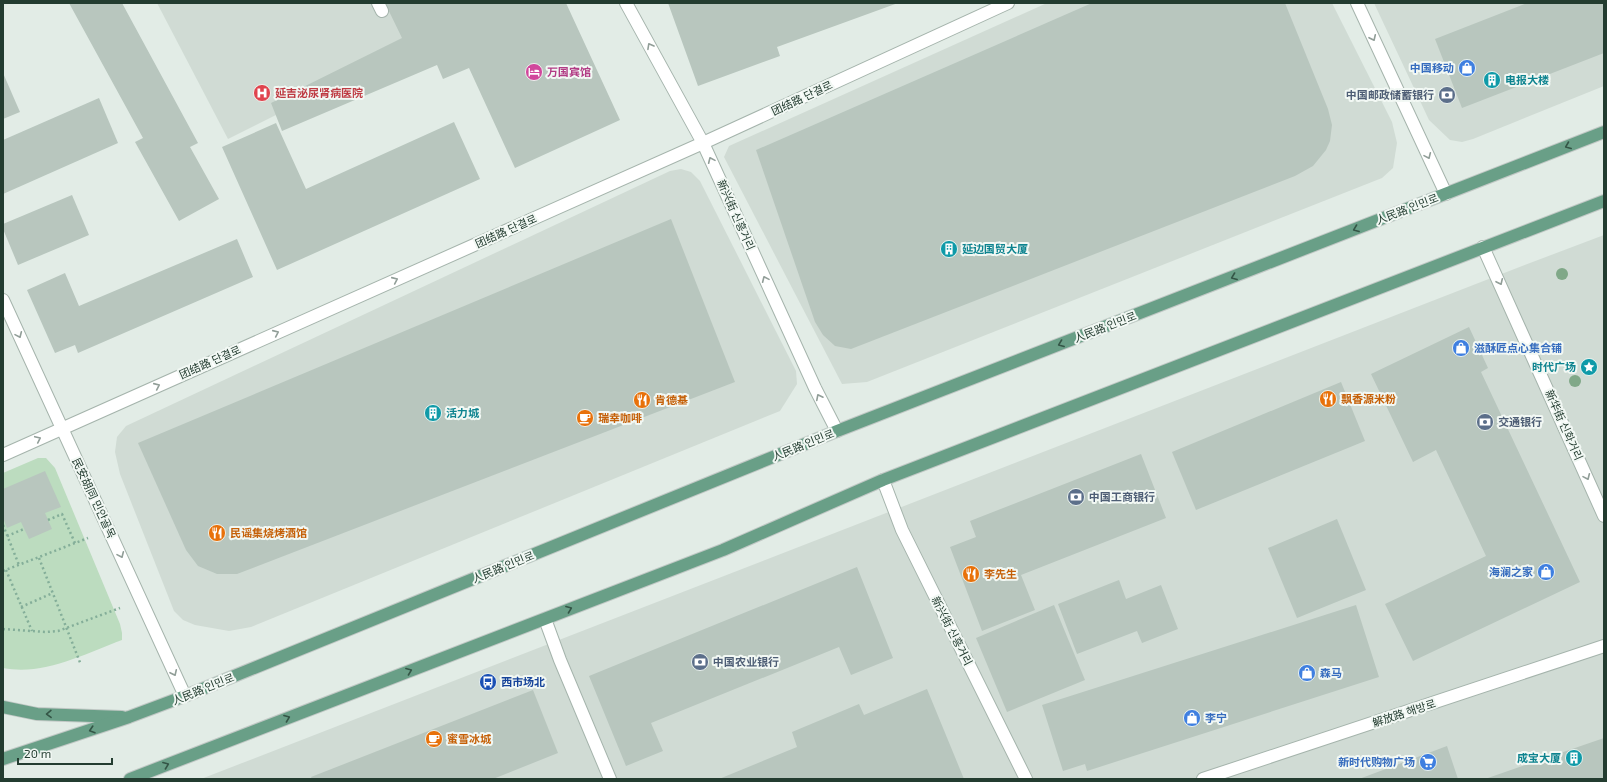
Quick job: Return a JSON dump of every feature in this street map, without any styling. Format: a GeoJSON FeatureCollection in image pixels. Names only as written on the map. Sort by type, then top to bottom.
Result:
{"type":"FeatureCollection","features":[{"type":"Feature","properties":{"kind":"main road","name":"人民路 인민로"},"geometry":{"type":"LineString","coordinates":[[3,759],[129,717],[185,696],[837,431],[1604,132]]}},
{"type":"Feature","properties":{"kind":"main road"},"geometry":{"type":"LineString","coordinates":[[130,779],[723,550],[883,480],[1604,201]]}},
{"type":"Feature","properties":{"kind":"main road"},"geometry":{"type":"LineString","coordinates":[[3,707],[37,714],[129,717]]}},
{"type":"Feature","properties":{"kind":"street","name":"新兴街 신흥거리"},"geometry":{"type":"LineString","coordinates":[[626,3],[703,143],[814,388],[837,431]]}},
{"type":"Feature","properties":{"kind":"street","name":"团结路 단결로"},"geometry":{"type":"LineString","coordinates":[[3,455],[703,143],[1008,3]]}},
{"type":"Feature","properties":{"kind":"street"},"geometry":{"type":"LineString","coordinates":[[1357,3],[1446,194]]}},
{"type":"Feature","properties":{"kind":"street","name":"新华街 신화거리"},"geometry":{"type":"LineString","coordinates":[[1483,247],[1604,516]]}},
{"type":"Feature","properties":{"kind":"street","name":"民安胡同 민안골목"},"geometry":{"type":"LineString","coordinates":[[3,300],[185,696]]}},
{"type":"Feature","properties":{"kind":"street","name":"新兴街 신흥거리"},"geometry":{"type":"LineString","coordinates":[[883,480],[902,530],[1026,779]]}},
{"type":"Feature","properties":{"kind":"street"},"geometry":{"type":"LineString","coordinates":[[545,619],[560,660],[610,779]]}},
{"type":"Feature","properties":{"kind":"street","name":"解放路 해방로"},"geometry":{"type":"LineString","coordinates":[[1203,779],[1604,646]]}},
{"type":"Feature","properties":{"kind":"path"},"geometry":{"type":"LineString","coordinates":[[48,520],[62,514],[75,543]]}},
{"type":"Feature","properties":{"kind":"path"},"geometry":{"type":"LineString","coordinates":[[3,525],[19,565]]}},
{"type":"Feature","properties":{"kind":"path"},"geometry":{"type":"LineString","coordinates":[[7,536],[24,529]]}},
{"type":"Feature","properties":{"kind":"path"},"geometry":{"type":"LineString","coordinates":[[32,631],[4,570],[39,558],[109,530]]}},
{"type":"Feature","properties":{"kind":"path"},"geometry":{"type":"LineString","coordinates":[[39,558],[82,665]]}},
{"type":"Feature","properties":{"kind":"path"},"geometry":{"type":"LineString","coordinates":[[21,607],[53,593]]}},
{"type":"Feature","properties":{"kind":"path"},"geometry":{"type":"LineString","coordinates":[[3,629],[46,632],[67,628],[140,600]]}},
{"type":"Feature","properties":{"kind":"shaded area","name":"延吉泌尿肾病医院"},"geometry":{"type":"Polygon","coordinates":[[[157,3],[390,3],[413,46],[228,139],[157,3]]]}},
{"type":"Feature","properties":{"kind":"shaded area","name":"延边国贸大厦"},"geometry":{"type":"Polygon","coordinates":[[[1047,3],[1332,3],[1392,122],[1397,143],[1393,168],[1382,178],[867,382],[842,384],[724,157],[729,146],[1047,3]]]}},
{"type":"Feature","properties":{"kind":"shaded area"},"geometry":{"type":"Polygon","coordinates":[[[1374,3],[1604,3],[1604,86],[1473,139],[1462,142],[1450,140],[1429,120],[1374,3]]]}},
{"type":"Feature","properties":{"kind":"shaded area"},"geometry":{"type":"Polygon","coordinates":[[[681,169],[691,172],[700,181],[796,371],[797,384],[780,411],[251,627],[229,631],[195,625],[183,620],[174,611],[120,474],[115,452],[117,437],[126,426],[670,171],[681,169]]]}},
{"type":"Feature","properties":{"kind":"shaded area"},"geometry":{"type":"Polygon","coordinates":[[[1604,235],[1604,779],[201,779],[1530,263],[1604,235]]]}},
{"type":"Feature","properties":{"kind":"green space"},"geometry":{"type":"Polygon","coordinates":[[[38,458],[46,458],[55,468],[120,624],[122,640],[64,662],[34,669],[18,670],[3,668],[3,473],[38,458]]]}},
{"type":"Feature","properties":{"kind":"building"},"geometry":{"type":"Polygon","coordinates":[[[69,3],[122,3],[198,143],[190,147],[219,199],[179,221],[135,142],[143,138],[69,3]]]}},
{"type":"Feature","properties":{"kind":"building"},"geometry":{"type":"Polygon","coordinates":[[[385,3],[566,3],[620,120],[515,168],[469,68],[443,79],[437,65],[282,131],[271,103],[402,38],[385,3]]]}},
{"type":"Feature","properties":{"kind":"building"},"geometry":{"type":"Polygon","coordinates":[[[668,3],[898,3],[777,47],[780,56],[698,86],[668,3]]]}},
{"type":"Feature","properties":{"kind":"building","name":"延边国贸大厦"},"geometry":{"type":"Polygon","coordinates":[[[1092,3],[1285,3],[1328,109],[1332,125],[1330,141],[1326,150],[1313,166],[1295,176],[851,349],[835,346],[823,335],[815,322],[756,150],[1092,3]]]}},
{"type":"Feature","properties":{"kind":"building","name":"电报大楼"},"geometry":{"type":"Polygon","coordinates":[[[1527,3],[1604,3],[1604,53],[1462,108],[1435,39],[1527,3]]]}},
{"type":"Feature","properties":{"kind":"building"},"geometry":{"type":"Polygon","coordinates":[[[3,73],[20,112],[3,119],[3,73]]]}},
{"type":"Feature","properties":{"kind":"building"},"geometry":{"type":"Polygon","coordinates":[[[99,98],[118,143],[3,194],[3,140],[99,98]]]}},
{"type":"Feature","properties":{"kind":"building"},"geometry":{"type":"Polygon","coordinates":[[[454,122],[480,179],[277,270],[222,147],[276,123],[306,189],[454,122]]]}},
{"type":"Feature","properties":{"kind":"building"},"geometry":{"type":"Polygon","coordinates":[[[72,195],[89,235],[18,265],[3,229],[3,224],[72,195]]]}},
{"type":"Feature","properties":{"kind":"building","name":"活力城"},"geometry":{"type":"Polygon","coordinates":[[[671,219],[735,382],[237,574],[217,574],[198,566],[186,550],[138,443],[671,219]]]}},
{"type":"Feature","properties":{"kind":"building"},"geometry":{"type":"Polygon","coordinates":[[[237,239],[253,277],[78,353],[75,345],[55,353],[27,290],[65,273],[79,306],[237,239]]]}},
{"type":"Feature","properties":{"kind":"building"},"geometry":{"type":"Polygon","coordinates":[[[1469,327],[1488,368],[1481,372],[1580,582],[1413,661],[1385,604],[1486,556],[1436,450],[1413,462],[1371,374],[1469,327]]]}},
{"type":"Feature","properties":{"kind":"building"},"geometry":{"type":"Polygon","coordinates":[[[1341,382],[1365,441],[1196,510],[1172,452],[1341,382]]]}},
{"type":"Feature","properties":{"kind":"building"},"geometry":{"type":"Polygon","coordinates":[[[1141,454],[1166,518],[1021,575],[1035,610],[982,631],[950,547],[976,537],[970,521],[1141,454]]]}},
{"type":"Feature","properties":{"kind":"building"},"geometry":{"type":"Polygon","coordinates":[[[45,471],[61,507],[45,513],[52,529],[29,539],[21,522],[7,528],[3,518],[3,489],[45,471]]]}},
{"type":"Feature","properties":{"kind":"building"},"geometry":{"type":"Polygon","coordinates":[[[1337,519],[1366,590],[1297,618],[1268,548],[1337,519]]]}},
{"type":"Feature","properties":{"kind":"building"},"geometry":{"type":"Polygon","coordinates":[[[857,567],[893,658],[851,675],[839,647],[651,723],[663,751],[626,766],[589,676],[857,567]]]}},
{"type":"Feature","properties":{"kind":"building"},"geometry":{"type":"Polygon","coordinates":[[[1119,580],[1126,599],[1161,585],[1178,629],[1142,643],[1137,631],[1077,654],[1058,604],[1119,580]]]}},
{"type":"Feature","properties":{"kind":"building"},"geometry":{"type":"Polygon","coordinates":[[[1054,605],[1085,680],[1007,712],[976,638],[1054,605]]]}},
{"type":"Feature","properties":{"kind":"building"},"geometry":{"type":"Polygon","coordinates":[[[1356,605],[1379,677],[1087,771],[1085,764],[1063,771],[1042,705],[1356,605]]]}},
{"type":"Feature","properties":{"kind":"building"},"geometry":{"type":"Polygon","coordinates":[[[927,689],[964,779],[719,779],[797,747],[792,732],[859,704],[864,715],[927,689]]]}},
{"type":"Feature","properties":{"kind":"building"},"geometry":{"type":"Polygon","coordinates":[[[533,690],[558,753],[493,779],[312,779],[311,777],[533,690]]]}},
{"type":"Feature","properties":{"kind":"building","name":"成宝大厦"},"geometry":{"type":"Polygon","coordinates":[[[1604,738],[1604,779],[1485,779],[1604,738]]]}},
{"type":"Feature","properties":{"kind":"building","name":"新时代购物广场"},"geometry":{"type":"Polygon","coordinates":[[[1447,746],[1458,779],[1359,779],[1447,746]]]}},
{"type":"Feature","properties":{"kind":"place","name":"中国移动"},"geometry":{"type":"Point","coordinates":[1467,68]}},
{"type":"Feature","properties":{"kind":"place","name":"万国宾馆"},"geometry":{"type":"Point","coordinates":[534,72]}},
{"type":"Feature","properties":{"kind":"place","name":"电报大楼"},"geometry":{"type":"Point","coordinates":[1492,80]}},
{"type":"Feature","properties":{"kind":"place","name":"延吉泌尿肾病医院"},"geometry":{"type":"Point","coordinates":[262,93]}},
{"type":"Feature","properties":{"kind":"place","name":"中国邮政储蓄银行"},"geometry":{"type":"Point","coordinates":[1447,95]}},
{"type":"Feature","properties":{"kind":"place","name":"延边国贸大厦"},"geometry":{"type":"Point","coordinates":[949,249]}},
{"type":"Feature","properties":{"kind":"place","name":"滋酥匠点心集合铺"},"geometry":{"type":"Point","coordinates":[1461,348]}},
{"type":"Feature","properties":{"kind":"place","name":"时代广场"},"geometry":{"type":"Point","coordinates":[1589,367]}},
{"type":"Feature","properties":{"kind":"place","name":"飘香源米粉"},"geometry":{"type":"Point","coordinates":[1328,399]}},
{"type":"Feature","properties":{"kind":"place","name":"肯德基"},"geometry":{"type":"Point","coordinates":[642,400]}},
{"type":"Feature","properties":{"kind":"place","name":"活力城"},"geometry":{"type":"Point","coordinates":[433,413]}},
{"type":"Feature","properties":{"kind":"place","name":"瑞幸咖啡"},"geometry":{"type":"Point","coordinates":[585,418]}},
{"type":"Feature","properties":{"kind":"place","name":"交通银行"},"geometry":{"type":"Point","coordinates":[1485,422]}},
{"type":"Feature","properties":{"kind":"place","name":"中国工商银行"},"geometry":{"type":"Point","coordinates":[1076,497]}},
{"type":"Feature","properties":{"kind":"place","name":"民谣集烧烤酒馆"},"geometry":{"type":"Point","coordinates":[217,533]}},
{"type":"Feature","properties":{"kind":"place","name":"海澜之家"},"geometry":{"type":"Point","coordinates":[1546,572]}},
{"type":"Feature","properties":{"kind":"place","name":"李先生"},"geometry":{"type":"Point","coordinates":[971,574]}},
{"type":"Feature","properties":{"kind":"place","name":"中国农业银行"},"geometry":{"type":"Point","coordinates":[700,662]}},
{"type":"Feature","properties":{"kind":"place","name":"森马"},"geometry":{"type":"Point","coordinates":[1307,673]}},
{"type":"Feature","properties":{"kind":"place","name":"西市场北"},"geometry":{"type":"Point","coordinates":[488,682]}},
{"type":"Feature","properties":{"kind":"place","name":"李宁"},"geometry":{"type":"Point","coordinates":[1192,718]}},
{"type":"Feature","properties":{"kind":"place","name":"蜜雪冰城"},"geometry":{"type":"Point","coordinates":[434,739]}},
{"type":"Feature","properties":{"kind":"place","name":"成宝大厦"},"geometry":{"type":"Point","coordinates":[1574,758]}},
{"type":"Feature","properties":{"kind":"place","name":"新时代购物广场"},"geometry":{"type":"Point","coordinates":[1428,762]}}]}
